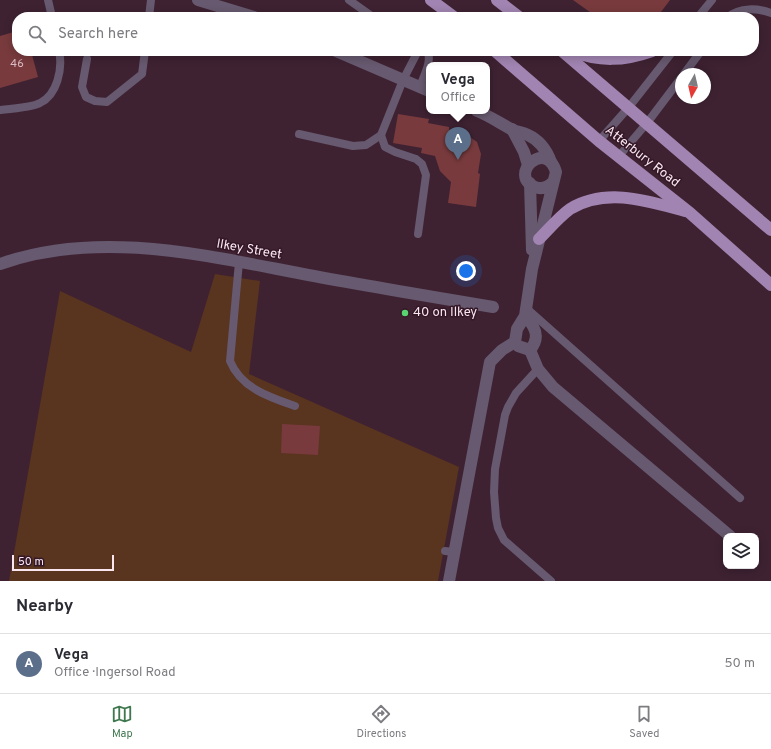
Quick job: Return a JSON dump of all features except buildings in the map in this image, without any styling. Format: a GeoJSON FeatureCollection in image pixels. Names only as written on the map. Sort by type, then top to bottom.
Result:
{"type":"FeatureCollection","features":[{"type":"Feature","properties":{"kind":"main road"},"geometry":{"type":"LineString","coordinates":[[431,0],[447,12]]}},
{"type":"Feature","properties":{"kind":"main road"},"geometry":{"type":"LineString","coordinates":[[497,0],[513,12]]}},
{"type":"Feature","properties":{"kind":"main road","name":"Atterbury Road"},"geometry":{"type":"LineString","coordinates":[[501,56],[599,141],[690,213],[771,286]]}},
{"type":"Feature","properties":{"kind":"main road","name":"Atterbury Road"},"geometry":{"type":"LineString","coordinates":[[568,56],[771,230]]}},
{"type":"Feature","properties":{"kind":"main road"},"geometry":{"type":"LineString","coordinates":[[588,56],[607,59],[622,59],[639,56]]}},
{"type":"Feature","properties":{"kind":"main road"},"geometry":{"type":"LineString","coordinates":[[539,239],[560,217],[570,209],[598,199],[615,197],[644,200],[690,213]]}},
{"type":"Feature","properties":{"kind":"street"},"geometry":{"type":"LineString","coordinates":[[198,0],[238,12]]}},
{"type":"Feature","properties":{"kind":"street"},"geometry":{"type":"LineString","coordinates":[[348,56],[425,89]]}},
{"type":"Feature","properties":{"kind":"street"},"geometry":{"type":"LineString","coordinates":[[449,581],[450,551],[490,362],[502,350],[514,342],[517,329],[525,312],[532,269],[556,172],[549,156],[542,146],[535,140],[528,135],[512,129],[483,114]]}},
{"type":"Feature","properties":{"kind":"street"},"geometry":{"type":"LineString","coordinates":[[512,129],[524,152],[528,165]]}},
{"type":"Feature","properties":{"kind":"street"},"geometry":{"type":"LineString","coordinates":[[532,269],[530,183],[526,176],[526,168],[533,160],[539,158],[546,159],[551,162]]}},
{"type":"Feature","properties":{"kind":"street"},"geometry":{"type":"LineString","coordinates":[[530,183],[539,188],[549,186],[553,182]]}},
{"type":"Feature","properties":{"kind":"street","name":"Ilkey Street"},"geometry":{"type":"LineString","coordinates":[[0,264],[45,252],[97,247],[154,250],[186,253],[353,284],[493,307]]}},
{"type":"Feature","properties":{"kind":"street"},"geometry":{"type":"LineString","coordinates":[[525,312],[536,331],[535,343],[530,350]]}},
{"type":"Feature","properties":{"kind":"street"},"geometry":{"type":"LineString","coordinates":[[514,342],[518,346],[530,350],[538,369],[553,387],[726,533]]}},
{"type":"Feature","properties":{"kind":"lane"},"geometry":{"type":"LineString","coordinates":[[48,0],[51,12]]}},
{"type":"Feature","properties":{"kind":"lane"},"geometry":{"type":"LineString","coordinates":[[150,12],[151,0]]}},
{"type":"Feature","properties":{"kind":"lane"},"geometry":{"type":"LineString","coordinates":[[349,0],[366,12]]}},
{"type":"Feature","properties":{"kind":"lane"},"geometry":{"type":"LineString","coordinates":[[702,12],[712,0]]}},
{"type":"Feature","properties":{"kind":"lane"},"geometry":{"type":"LineString","coordinates":[[737,12],[740,10],[754,9],[771,13]]}},
{"type":"Feature","properties":{"kind":"lane"},"geometry":{"type":"LineString","coordinates":[[0,110],[40,104],[52,95],[59,76],[60,56]]}},
{"type":"Feature","properties":{"kind":"lane"},"geometry":{"type":"LineString","coordinates":[[86,59],[82,88],[86,97],[95,101],[107,102],[142,74],[144,56]]}},
{"type":"Feature","properties":{"kind":"lane"},"geometry":{"type":"LineString","coordinates":[[298,134],[353,146],[366,144],[381,135],[403,80],[415,56]]}},
{"type":"Feature","properties":{"kind":"lane"},"geometry":{"type":"LineString","coordinates":[[599,141],[629,108],[669,56]]}},
{"type":"Feature","properties":{"kind":"lane"},"geometry":{"type":"LineString","coordinates":[[688,68],[697,56]]}},
{"type":"Feature","properties":{"kind":"lane"},"geometry":{"type":"LineString","coordinates":[[619,156],[675,86]]}},
{"type":"Feature","properties":{"kind":"lane"},"geometry":{"type":"LineString","coordinates":[[381,135],[385,147],[416,159],[422,164],[426,175],[418,234]]}},
{"type":"Feature","properties":{"kind":"lane"},"geometry":{"type":"LineString","coordinates":[[239,262],[230,361],[234,372],[266,396],[294,406]]}},
{"type":"Feature","properties":{"kind":"lane"},"geometry":{"type":"LineString","coordinates":[[525,312],[740,498]]}},
{"type":"Feature","properties":{"kind":"lane"},"geometry":{"type":"LineString","coordinates":[[538,369],[516,393],[508,406],[495,469],[494,492],[497,523],[504,540],[551,581]]}},
{"type":"Feature","properties":{"kind":"shaded area"},"geometry":{"type":"Polygon","coordinates":[[[215,274],[260,281],[249,374],[459,467],[438,581],[9,581],[60,291],[191,352],[215,274]]]}},
{"type":"Feature","properties":{"kind":"place","name":"Vega"},"geometry":{"type":"Point","coordinates":[458,160]}},
{"type":"Feature","properties":{"kind":"place","name":"40 on Ilkey"},"geometry":{"type":"Point","coordinates":[405,313]}}]}
